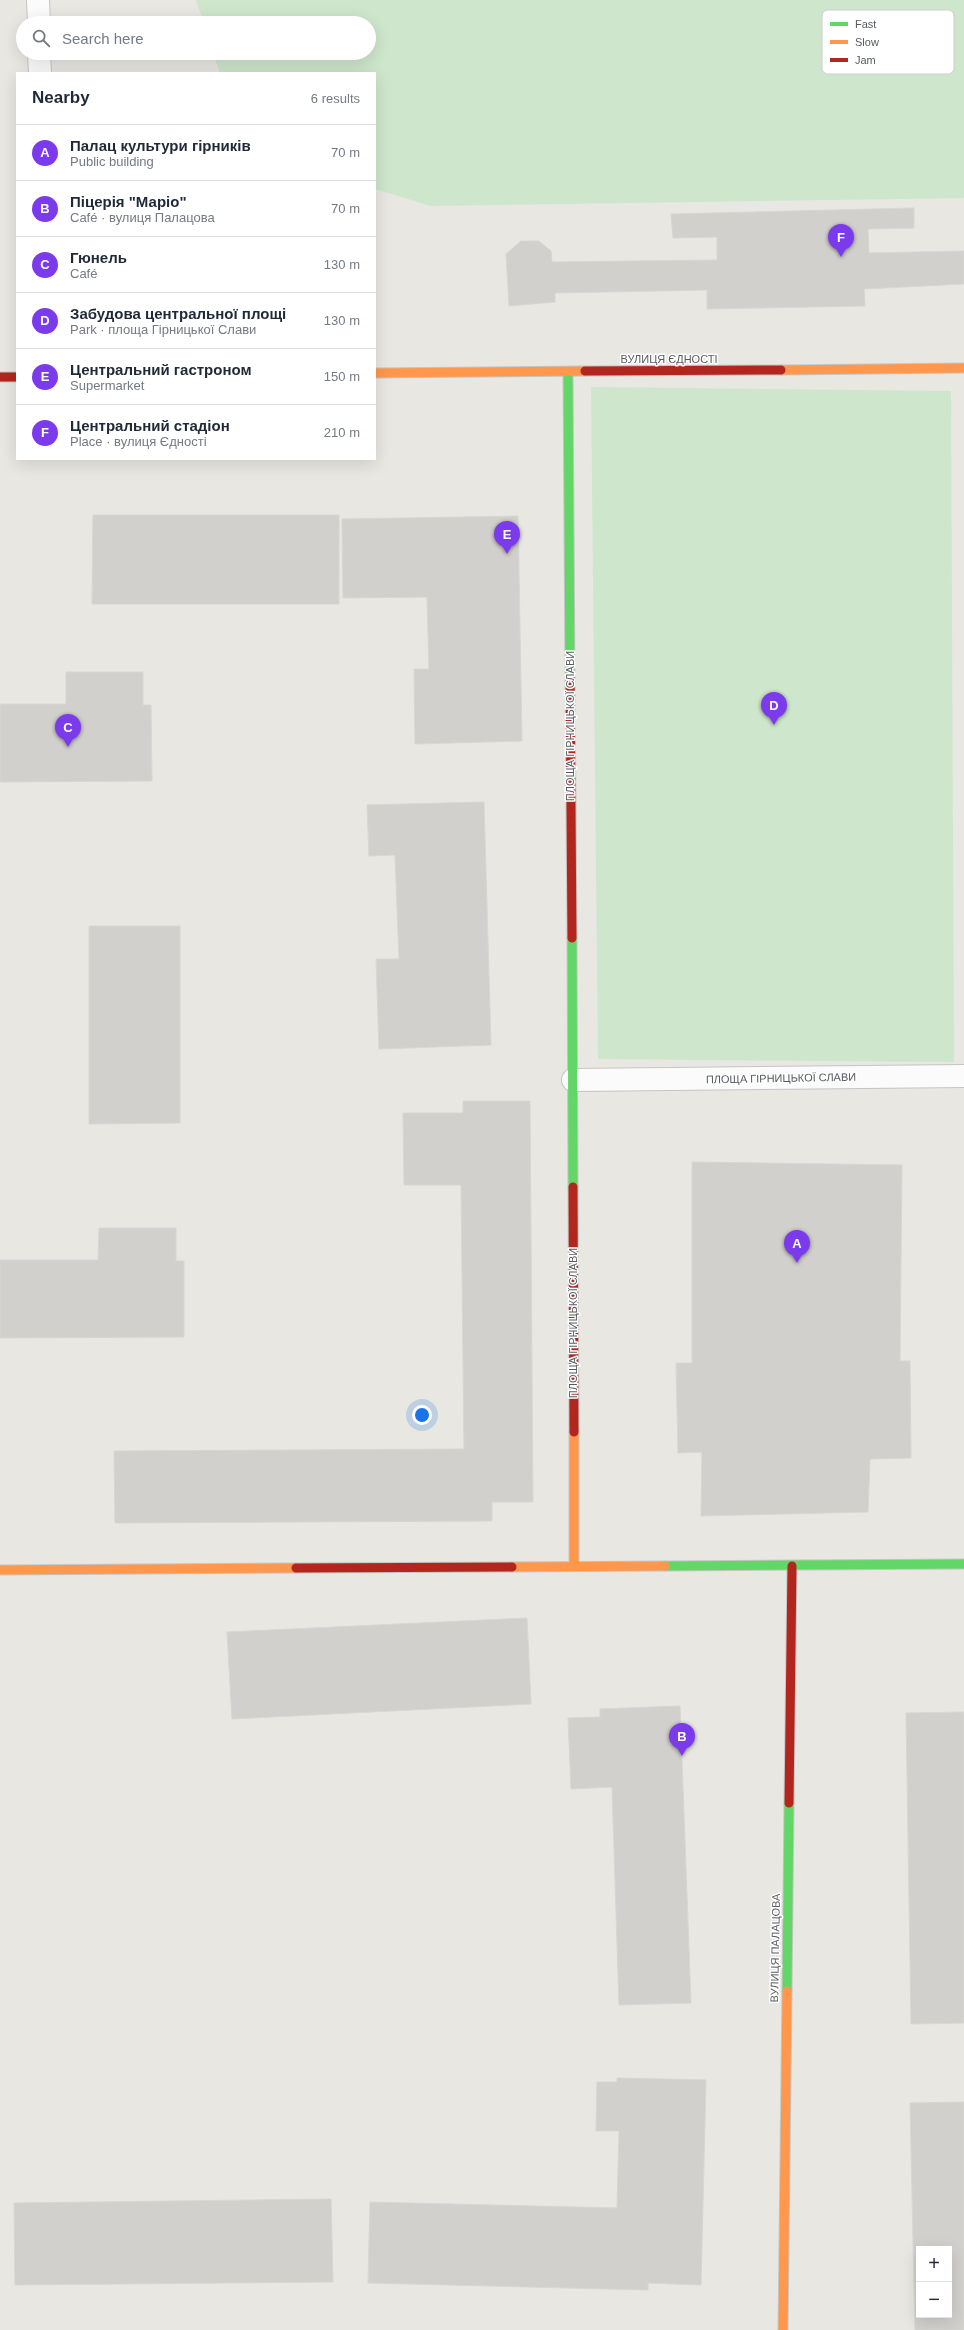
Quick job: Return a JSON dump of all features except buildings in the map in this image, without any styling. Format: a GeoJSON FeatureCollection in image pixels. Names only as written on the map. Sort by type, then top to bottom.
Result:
{"type":"FeatureCollection","features":[{"type":"Feature","properties":{"kind":"street"},"geometry":{"type":"LineString","coordinates":[[38,0],[39,16]]}},
{"type":"Feature","properties":{"kind":"street"},"geometry":{"type":"LineString","coordinates":[[39,60],[40,72]]}},
{"type":"Feature","properties":{"kind":"street","name":"ВУЛИЦЯ ЄДНОСТІ"},"geometry":{"type":"LineString","coordinates":[[376,374],[964,368]]}},
{"type":"Feature","properties":{"kind":"street","name":"ПЛОЩА ГІРНИЦЬКОЇ СЛАВИ"},"geometry":{"type":"LineString","coordinates":[[568,372],[573,1080],[574,1566]]}},
{"type":"Feature","properties":{"kind":"street"},"geometry":{"type":"LineString","coordinates":[[0,377],[16,377]]}},
{"type":"Feature","properties":{"kind":"street","name":"ПЛОЩА ГІРНИЦЬКОЇ СЛАВИ"},"geometry":{"type":"LineString","coordinates":[[573,1080],[964,1076]]}},
{"type":"Feature","properties":{"kind":"street"},"geometry":{"type":"LineString","coordinates":[[0,1570],[964,1564]]}},
{"type":"Feature","properties":{"kind":"street","name":"ВУЛИЦЯ ПАЛАЦОВА"},"geometry":{"type":"LineString","coordinates":[[783,2330],[792,1566]]}},
{"type":"Feature","properties":{"kind":"green space"},"geometry":{"type":"Polygon","coordinates":[[[196,0],[964,0],[964,198],[431,206],[376,189],[376,72],[220,72],[215,60],[376,60],[376,16],[202,16],[196,0]]]}},
{"type":"Feature","properties":{"kind":"green space"},"geometry":{"type":"Polygon","coordinates":[[[591,387],[951,391],[954,1062],[598,1059],[591,387]]]}},
{"type":"Feature","properties":{"kind":"traffic: fast"},"geometry":{"type":"LineString","coordinates":[[568,372],[570,678]]}},
{"type":"Feature","properties":{"kind":"traffic: fast"},"geometry":{"type":"LineString","coordinates":[[572,938],[573,1187]]}},
{"type":"Feature","properties":{"kind":"traffic: fast"},"geometry":{"type":"LineString","coordinates":[[665,1566],[964,1564]]}},
{"type":"Feature","properties":{"kind":"traffic: fast"},"geometry":{"type":"LineString","coordinates":[[787,1991],[789,1803]]}},
{"type":"Feature","properties":{"kind":"traffic: slow"},"geometry":{"type":"LineString","coordinates":[[781,370],[964,368]]}},
{"type":"Feature","properties":{"kind":"traffic: slow"},"geometry":{"type":"LineString","coordinates":[[376,373],[585,371]]}},
{"type":"Feature","properties":{"kind":"traffic: slow"},"geometry":{"type":"LineString","coordinates":[[574,1432],[574,1566]]}},
{"type":"Feature","properties":{"kind":"traffic: slow"},"geometry":{"type":"LineString","coordinates":[[512,1567],[665,1566]]}},
{"type":"Feature","properties":{"kind":"traffic: slow"},"geometry":{"type":"LineString","coordinates":[[0,1570],[296,1568]]}},
{"type":"Feature","properties":{"kind":"traffic: slow"},"geometry":{"type":"LineString","coordinates":[[783,2330],[787,1991]]}},
{"type":"Feature","properties":{"kind":"traffic: jam"},"geometry":{"type":"LineString","coordinates":[[585,371],[781,370]]}},
{"type":"Feature","properties":{"kind":"traffic: jam"},"geometry":{"type":"LineString","coordinates":[[0,377],[16,377]]}},
{"type":"Feature","properties":{"kind":"traffic: jam"},"geometry":{"type":"LineString","coordinates":[[570,678],[572,938]]}},
{"type":"Feature","properties":{"kind":"traffic: jam"},"geometry":{"type":"LineString","coordinates":[[573,1187],[574,1432]]}},
{"type":"Feature","properties":{"kind":"traffic: jam"},"geometry":{"type":"LineString","coordinates":[[789,1803],[792,1566]]}},
{"type":"Feature","properties":{"kind":"traffic: jam"},"geometry":{"type":"LineString","coordinates":[[296,1568],[512,1567]]}},
{"type":"Feature","properties":{"kind":"place","name":"Центральний стадіон"},"geometry":{"type":"Point","coordinates":[841,257]}},
{"type":"Feature","properties":{"kind":"place","name":"Центральний гастроном"},"geometry":{"type":"Point","coordinates":[507,554]}},
{"type":"Feature","properties":{"kind":"place","name":"Забудова центральної площі"},"geometry":{"type":"Point","coordinates":[774,725]}},
{"type":"Feature","properties":{"kind":"place","name":"Гюнель"},"geometry":{"type":"Point","coordinates":[68,747]}},
{"type":"Feature","properties":{"kind":"place","name":"Палац культури гірників"},"geometry":{"type":"Point","coordinates":[797,1263]}},
{"type":"Feature","properties":{"kind":"place","name":"Піцерія \"Маріо\""},"geometry":{"type":"Point","coordinates":[682,1756]}}]}
